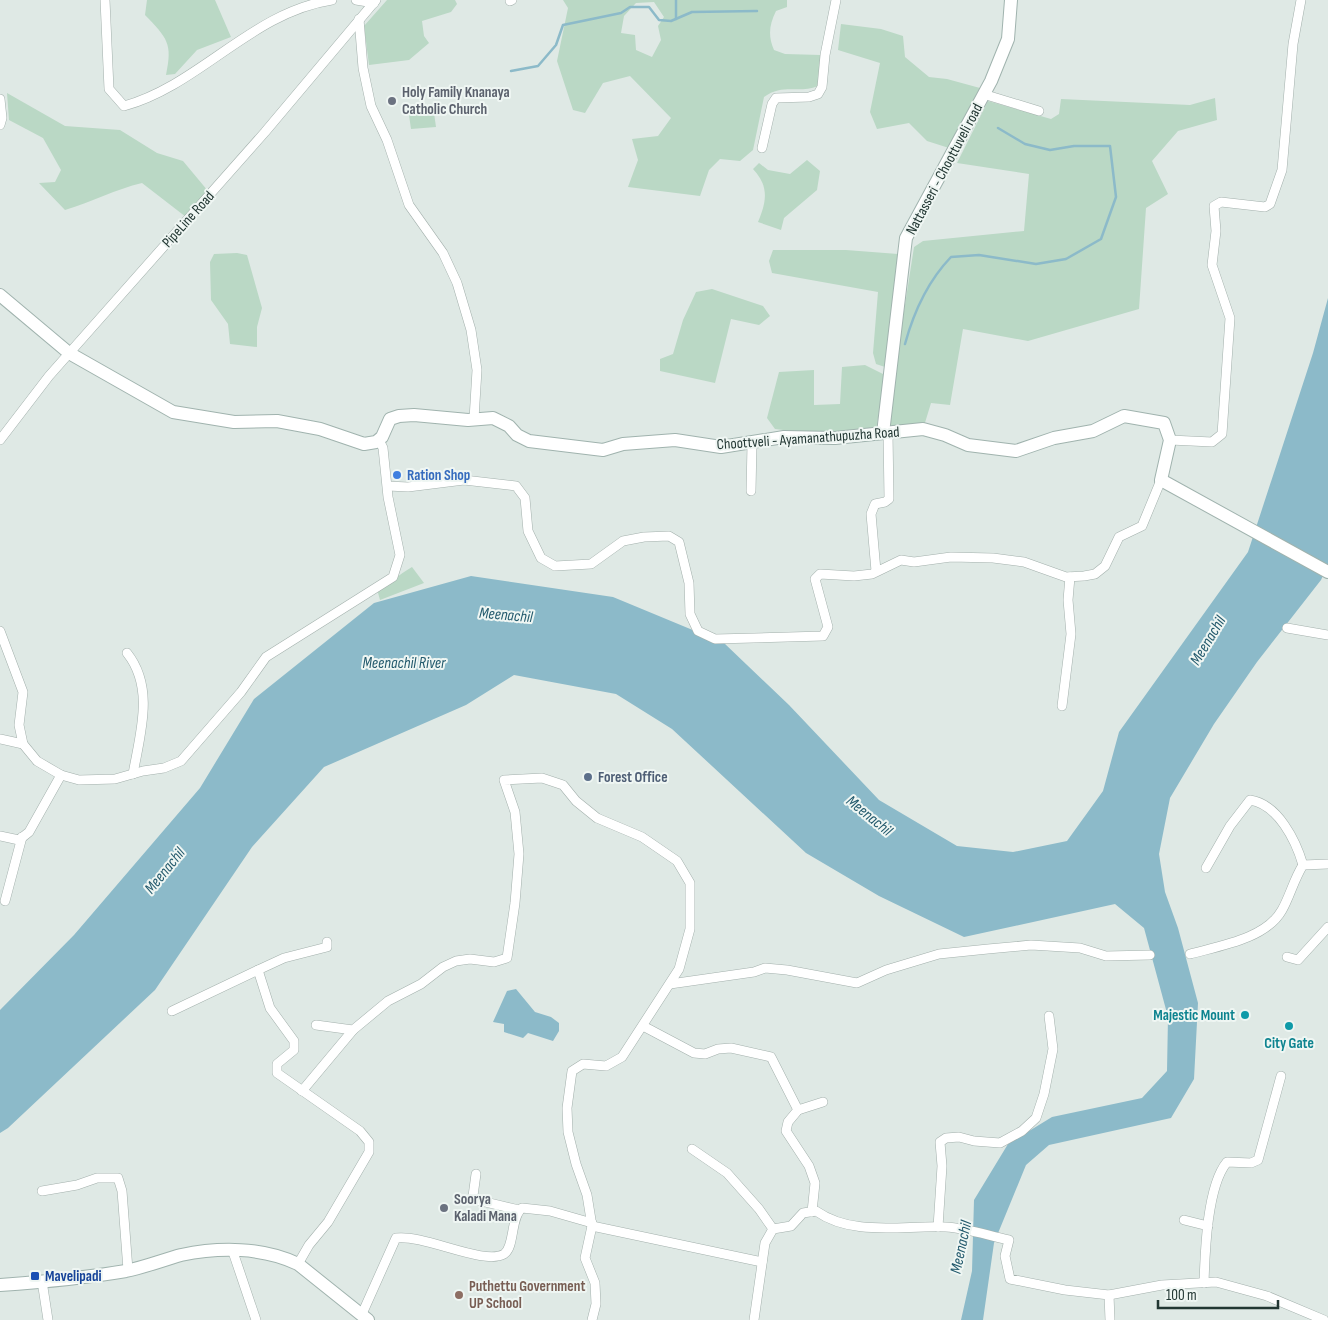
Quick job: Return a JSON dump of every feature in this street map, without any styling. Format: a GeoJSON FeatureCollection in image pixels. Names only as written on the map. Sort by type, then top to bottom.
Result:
{"type":"FeatureCollection","features":[{"type":"Feature","properties":{"kind":"main road","name":"Nattasseri - Choottuveli road"},"geometry":{"type":"LineString","coordinates":[[885,433],[906,238],[983,94],[1008,39],[1011,0]]}},
{"type":"Feature","properties":{"kind":"main road"},"geometry":{"type":"LineString","coordinates":[[0,295],[69,353],[173,412],[234,422],[277,422],[320,429],[364,444],[379,440]]}},
{"type":"Feature","properties":{"kind":"main road","name":"Choottveli - Ayamanathupuzha Road"},"geometry":{"type":"LineString","coordinates":[[379,440],[390,419],[399,416],[474,420],[493,418],[509,426],[517,435],[529,441],[603,450],[623,444],[675,440],[721,448],[784,437],[835,438],[923,429],[945,434],[968,445],[1016,451],[1054,438],[1093,432],[1124,416],[1164,423],[1170,440]]}},
{"type":"Feature","properties":{"kind":"main road"},"geometry":{"type":"LineString","coordinates":[[1170,440],[1161,480],[1328,572]]}},
{"type":"Feature","properties":{"kind":"main road"},"geometry":{"type":"LineString","coordinates":[[0,1285],[128,1270],[183,1255],[232,1249],[273,1255],[298,1264],[365,1317]]}},
{"type":"Feature","properties":{"kind":"street"},"geometry":{"type":"LineString","coordinates":[[104,0],[109,89],[124,106],[149,99],[278,16],[316,2],[332,0]]}},
{"type":"Feature","properties":{"kind":"street"},"geometry":{"type":"LineString","coordinates":[[356,0],[375,2]]}},
{"type":"Feature","properties":{"kind":"street"},"geometry":{"type":"LineString","coordinates":[[762,148],[772,104],[776,98],[809,97],[818,94],[822,87],[825,55],[836,0]]}},
{"type":"Feature","properties":{"kind":"street"},"geometry":{"type":"LineString","coordinates":[[1170,440],[1212,442],[1222,434],[1230,318],[1212,265],[1216,231],[1214,206],[1221,202],[1265,207],[1270,204],[1282,170],[1293,44],[1301,0]]}},
{"type":"Feature","properties":{"kind":"street","name":"PipeLine Road"},"geometry":{"type":"LineString","coordinates":[[0,440],[69,353],[259,139],[375,2]]}},
{"type":"Feature","properties":{"kind":"street"},"geometry":{"type":"LineString","coordinates":[[359,19],[364,68],[371,106],[387,140],[409,206],[443,254],[457,283],[471,330],[477,370],[474,420]]}},
{"type":"Feature","properties":{"kind":"street"},"geometry":{"type":"LineString","coordinates":[[983,94],[1039,111]]}},
{"type":"Feature","properties":{"kind":"street"},"geometry":{"type":"LineString","coordinates":[[0,98],[2,118],[0,125]]}},
{"type":"Feature","properties":{"kind":"street"},"geometry":{"type":"LineString","coordinates":[[876,571],[871,514],[875,504],[888,499],[885,433]]}},
{"type":"Feature","properties":{"kind":"street"},"geometry":{"type":"LineString","coordinates":[[0,631],[23,692],[19,725],[22,744],[37,761],[61,775],[78,780],[115,779],[164,768],[181,761],[207,734],[266,657],[393,577],[400,556],[383,448],[379,440]]}},
{"type":"Feature","properties":{"kind":"street"},"geometry":{"type":"LineString","coordinates":[[751,491],[752,444]]}},
{"type":"Feature","properties":{"kind":"street"},"geometry":{"type":"LineString","coordinates":[[388,486],[408,487],[464,480],[516,486],[525,498],[528,531],[541,558],[555,566],[591,564],[623,540],[669,536],[679,542],[689,582],[690,614],[698,631],[715,639],[823,636],[828,627],[815,579],[820,574],[854,576],[876,571],[901,560],[914,562],[951,557],[993,558],[1024,562],[1070,577],[1095,574],[1106,566],[1119,537],[1142,526],[1161,480]]}},
{"type":"Feature","properties":{"kind":"street"},"geometry":{"type":"LineString","coordinates":[[1062,706],[1071,634],[1068,600],[1070,577]]}},
{"type":"Feature","properties":{"kind":"street"},"geometry":{"type":"LineString","coordinates":[[1287,628],[1328,635]]}},
{"type":"Feature","properties":{"kind":"street"},"geometry":{"type":"LineString","coordinates":[[127,653],[135,663],[144,691],[142,718],[133,774]]}},
{"type":"Feature","properties":{"kind":"street"},"geometry":{"type":"LineString","coordinates":[[0,739],[22,744]]}},
{"type":"Feature","properties":{"kind":"street"},"geometry":{"type":"LineString","coordinates":[[0,836],[18,840],[29,832],[61,775]]}},
{"type":"Feature","properties":{"kind":"street"},"geometry":{"type":"LineString","coordinates":[[302,1091],[353,1030],[388,1001],[421,984],[443,967],[456,961],[470,959],[494,962],[507,958],[514,911],[519,854],[515,812],[504,780],[542,778],[563,785],[576,801],[597,818],[642,837],[677,861],[690,883],[690,929],[679,970],[622,1057],[606,1066],[583,1064],[572,1072],[567,1108],[568,1132],[576,1164],[587,1195],[592,1225],[585,1258],[595,1282],[596,1304],[592,1320]]}},
{"type":"Feature","properties":{"kind":"street"},"geometry":{"type":"LineString","coordinates":[[1190,954],[1229,943],[1252,934],[1271,923],[1281,912],[1303,865],[1298,849],[1272,810],[1260,801],[1250,800],[1230,826],[1206,868]]}},
{"type":"Feature","properties":{"kind":"street"},"geometry":{"type":"LineString","coordinates":[[5,901],[22,837]]}},
{"type":"Feature","properties":{"kind":"street"},"geometry":{"type":"LineString","coordinates":[[1303,865],[1328,864]]}},
{"type":"Feature","properties":{"kind":"street"},"geometry":{"type":"LineString","coordinates":[[1288,958],[1298,960],[1328,927]]}},
{"type":"Feature","properties":{"kind":"street"},"geometry":{"type":"LineString","coordinates":[[172,1011],[284,958],[321,950],[327,947],[327,942]]}},
{"type":"Feature","properties":{"kind":"street"},"geometry":{"type":"LineString","coordinates":[[670,984],[754,972],[765,968],[812,973],[858,983],[886,970],[939,954],[1031,945],[1080,948],[1106,956],[1150,955]]}},
{"type":"Feature","properties":{"kind":"street"},"geometry":{"type":"LineString","coordinates":[[258,970],[270,1008],[294,1041],[294,1050],[276,1064],[277,1073],[360,1131],[369,1142],[368,1152],[357,1174],[328,1222],[298,1264]]}},
{"type":"Feature","properties":{"kind":"street"},"geometry":{"type":"LineString","coordinates":[[938,1227],[942,1166],[940,1142],[946,1138],[959,1137],[974,1141],[1000,1143],[1022,1132],[1036,1118],[1044,1094],[1053,1049],[1050,1016]]}},
{"type":"Feature","properties":{"kind":"street"},"geometry":{"type":"LineString","coordinates":[[316,1025],[353,1030]]}},
{"type":"Feature","properties":{"kind":"street"},"geometry":{"type":"LineString","coordinates":[[643,1026],[694,1054],[706,1054],[718,1049],[730,1048],[771,1057],[798,1110]]}},
{"type":"Feature","properties":{"kind":"street"},"geometry":{"type":"LineString","coordinates":[[1204,1283],[1205,1244],[1214,1192],[1223,1166],[1227,1162],[1232,1161],[1251,1163],[1258,1160],[1281,1076]]}},
{"type":"Feature","properties":{"kind":"street"},"geometry":{"type":"LineString","coordinates":[[812,1212],[815,1183],[809,1166],[786,1132],[788,1122],[798,1110],[823,1102]]}},
{"type":"Feature","properties":{"kind":"street"},"geometry":{"type":"LineString","coordinates":[[692,1149],[726,1173],[760,1208],[773,1229]]}},
{"type":"Feature","properties":{"kind":"street"},"geometry":{"type":"LineString","coordinates":[[476,1174],[473,1196],[477,1200],[519,1210],[522,1208],[550,1211],[592,1225],[762,1262]]}},
{"type":"Feature","properties":{"kind":"street"},"geometry":{"type":"LineString","coordinates":[[42,1191],[97,1178],[118,1178],[122,1191],[128,1270]]}},
{"type":"Feature","properties":{"kind":"street"},"geometry":{"type":"LineString","coordinates":[[365,1317],[396,1238],[413,1237],[483,1256],[496,1257],[506,1253],[509,1248],[519,1210]]}},
{"type":"Feature","properties":{"kind":"street"},"geometry":{"type":"LineString","coordinates":[[773,1229],[791,1226],[803,1213],[816,1211],[828,1220],[860,1227],[938,1227],[959,1229],[1009,1240],[1005,1256],[1010,1279],[1065,1290],[1109,1295],[1162,1285],[1216,1282],[1267,1296],[1324,1320]]}},
{"type":"Feature","properties":{"kind":"street"},"geometry":{"type":"LineString","coordinates":[[1184,1220],[1208,1226]]}},
{"type":"Feature","properties":{"kind":"street"},"geometry":{"type":"LineString","coordinates":[[754,1320],[765,1244],[773,1229]]}},
{"type":"Feature","properties":{"kind":"street"},"geometry":{"type":"LineString","coordinates":[[232,1249],[256,1320]]}},
{"type":"Feature","properties":{"kind":"street"},"geometry":{"type":"LineString","coordinates":[[42,1281],[48,1320]]}},
{"type":"Feature","properties":{"kind":"street"},"geometry":{"type":"LineString","coordinates":[[1109,1295],[1110,1320]]}},
{"type":"Feature","properties":{"kind":"green space"},"geometry":{"type":"Polygon","coordinates":[[[147,0],[215,0],[231,37],[197,50],[175,74],[166,75],[169,55],[168,48],[159,30],[145,15],[147,0]]]}},
{"type":"Feature","properties":{"kind":"green space"},"geometry":{"type":"Polygon","coordinates":[[[387,0],[455,0],[457,4],[451,12],[422,21],[424,36],[429,43],[409,60],[369,65],[364,26],[387,0]]]}},
{"type":"Feature","properties":{"kind":"green space"},"geometry":{"type":"Polygon","coordinates":[[[563,0],[787,0],[787,7],[776,11],[772,21],[770,35],[772,45],[774,50],[785,54],[821,55],[818,86],[804,89],[778,90],[764,97],[753,150],[740,161],[720,159],[709,170],[700,196],[628,187],[638,160],[632,139],[658,136],[671,118],[630,76],[603,83],[585,113],[573,110],[557,61],[568,8],[563,0]],[[654,2],[636,3],[624,16],[621,33],[635,35],[636,50],[652,57],[661,40],[658,26],[664,17],[654,2]]]}},
{"type":"Feature","properties":{"kind":"green space"},"geometry":{"type":"Polygon","coordinates":[[[841,24],[881,29],[903,36],[905,57],[929,77],[947,79],[980,88],[949,148],[927,141],[909,123],[877,129],[870,112],[880,63],[838,50],[841,24]]]}},
{"type":"Feature","properties":{"kind":"green space"},"geometry":{"type":"Polygon","coordinates":[[[7,93],[65,126],[120,130],[157,153],[183,161],[208,191],[186,217],[142,183],[65,210],[39,183],[55,182],[61,170],[43,138],[9,120],[7,93]]]}},
{"type":"Feature","properties":{"kind":"green space"},"geometry":{"type":"Polygon","coordinates":[[[1215,98],[1217,120],[1178,131],[1152,161],[1168,194],[1146,208],[1139,309],[1028,341],[963,329],[950,405],[931,403],[924,426],[886,427],[914,247],[923,241],[1024,231],[1029,174],[957,163],[988,101],[1051,119],[1059,114],[1061,99],[1190,105],[1215,98]]]}},
{"type":"Feature","properties":{"kind":"green space"},"geometry":{"type":"Polygon","coordinates":[[[434,113],[436,127],[411,129],[409,115],[434,113]]]}},
{"type":"Feature","properties":{"kind":"green space"},"geometry":{"type":"Polygon","coordinates":[[[807,160],[820,171],[817,190],[784,218],[781,230],[758,222],[765,194],[762,182],[753,169],[759,163],[768,170],[790,174],[807,160]]]}},
{"type":"Feature","properties":{"kind":"green space"},"geometry":{"type":"Polygon","coordinates":[[[773,250],[846,250],[898,254],[885,367],[876,364],[873,353],[878,292],[772,273],[769,261],[773,250]]]}},
{"type":"Feature","properties":{"kind":"green space"},"geometry":{"type":"Polygon","coordinates":[[[237,253],[247,255],[262,308],[257,327],[257,347],[230,344],[228,324],[211,300],[210,262],[214,254],[237,253]]]}},
{"type":"Feature","properties":{"kind":"green space"},"geometry":{"type":"Polygon","coordinates":[[[712,289],[763,306],[770,316],[759,325],[731,319],[715,383],[660,371],[660,359],[673,354],[683,320],[696,292],[712,289]]]}},
{"type":"Feature","properties":{"kind":"green space"},"geometry":{"type":"Polygon","coordinates":[[[865,365],[885,375],[876,430],[816,434],[775,429],[767,418],[779,372],[814,370],[814,405],[840,404],[842,367],[865,365]]]}},
{"type":"Feature","properties":{"kind":"green space"},"geometry":{"type":"Polygon","coordinates":[[[412,567],[424,583],[380,600],[377,589],[412,567]]]}},
{"type":"Feature","properties":{"kind":"water","name":"Meenachil River"},"geometry":{"type":"Polygon","coordinates":[[[1328,298],[1328,565],[1321,580],[1257,662],[1214,724],[1170,798],[1159,854],[1165,892],[1178,928],[1198,1003],[1194,1079],[1171,1118],[1049,1145],[1026,1165],[994,1243],[983,1320],[961,1320],[972,1271],[974,1200],[1008,1144],[1052,1117],[1142,1098],[1167,1071],[1168,1017],[1144,928],[1115,904],[964,937],[879,896],[806,853],[672,729],[616,694],[514,675],[466,705],[324,767],[252,847],[155,990],[8,1128],[0,1133],[0,1010],[74,935],[200,788],[254,699],[374,603],[471,576],[613,597],[724,643],[789,705],[879,800],[957,846],[1013,852],[1067,841],[1103,791],[1119,732],[1248,552],[1313,353],[1328,298]]]}},
{"type":"Feature","properties":{"kind":"water"},"geometry":{"type":"Polygon","coordinates":[[[516,989],[535,1012],[551,1017],[559,1023],[559,1031],[553,1041],[528,1033],[523,1038],[504,1032],[504,1024],[493,1022],[507,991],[516,989]]]}},
{"type":"Feature","properties":{"kind":"waterway"},"geometry":{"type":"LineString","coordinates":[[676,0],[676,19]]}},
{"type":"Feature","properties":{"kind":"waterway"},"geometry":{"type":"LineString","coordinates":[[511,71],[538,66],[556,45],[563,25],[621,13],[630,7],[649,7],[659,20],[671,21],[692,12],[757,11]]}},
{"type":"Feature","properties":{"kind":"waterway"},"geometry":{"type":"LineString","coordinates":[[905,344],[922,298],[935,276],[951,257],[979,255],[1036,264],[1066,259],[1101,239],[1116,197],[1110,146],[1074,146],[1050,150],[1025,144],[998,128]]}},
{"type":"Feature","properties":{"kind":"place","name":"Holy Family Knanaya Catholic Church"},"geometry":{"type":"Point","coordinates":[392,101]}},
{"type":"Feature","properties":{"kind":"place","name":"Ration Shop"},"geometry":{"type":"Point","coordinates":[397,475]}},
{"type":"Feature","properties":{"kind":"place","name":"Forest Office"},"geometry":{"type":"Point","coordinates":[588,777]}},
{"type":"Feature","properties":{"kind":"place","name":"Majestic Mount"},"geometry":{"type":"Point","coordinates":[1245,1015]}},
{"type":"Feature","properties":{"kind":"place","name":"City Gate"},"geometry":{"type":"Point","coordinates":[1289,1026]}},
{"type":"Feature","properties":{"kind":"place","name":"Soorya Kaladi Mana"},"geometry":{"type":"Point","coordinates":[444,1208]}},
{"type":"Feature","properties":{"kind":"place","name":"Mavelipadi"},"geometry":{"type":"Point","coordinates":[35,1276]}},
{"type":"Feature","properties":{"kind":"place","name":"Puthettu Government UP School"},"geometry":{"type":"Point","coordinates":[459,1295]}},
{"type":"Feature","properties":{"kind":"water label","name":"Meenachil"},"geometry":{"type":"Point","coordinates":[506,614]}},
{"type":"Feature","properties":{"kind":"water label","name":"Meenachil"},"geometry":{"type":"Point","coordinates":[1207,640]}},
{"type":"Feature","properties":{"kind":"water label","name":"Meenachil"},"geometry":{"type":"Point","coordinates":[870,815]}},
{"type":"Feature","properties":{"kind":"water label","name":"Meenachil"},"geometry":{"type":"Point","coordinates":[164,870]}},
{"type":"Feature","properties":{"kind":"water label","name":"Meenachil"},"geometry":{"type":"Point","coordinates":[960,1247]}}]}
